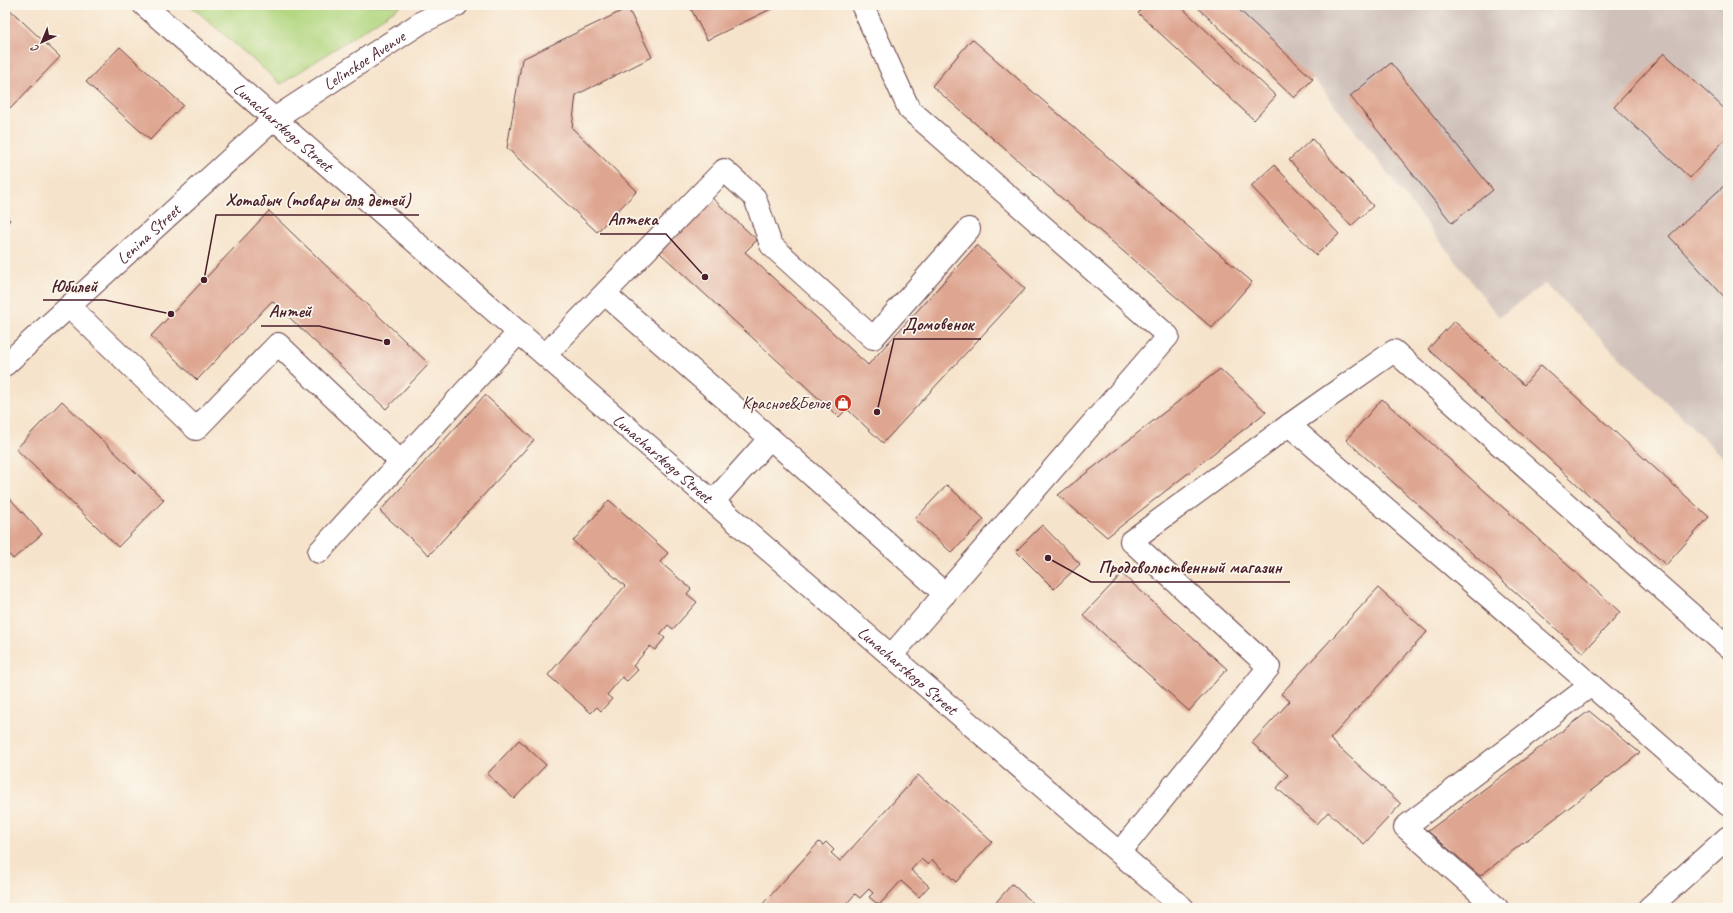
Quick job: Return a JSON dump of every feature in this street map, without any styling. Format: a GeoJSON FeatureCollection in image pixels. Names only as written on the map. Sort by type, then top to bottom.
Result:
{"type":"FeatureCollection","features":[{"type":"Feature","properties":{"kind":"street","name":"Lunacharskogo Street"},"geometry":{"type":"LineString","coordinates":[[144,5],[713,502],[1183,908]]}},
{"type":"Feature","properties":{"kind":"street","name":"Lelinskoe Avenue"},"geometry":{"type":"LineString","coordinates":[[274,119],[422,22],[457,5]]}},
{"type":"Feature","properties":{"kind":"street"},"geometry":{"type":"LineString","coordinates":[[862,5],[909,109],[1168,336],[891,656]]}},
{"type":"Feature","properties":{"kind":"street","name":"Lenina Street"},"geometry":{"type":"LineString","coordinates":[[5,365],[274,119]]}},
{"type":"Feature","properties":{"kind":"street"},"geometry":{"type":"LineString","coordinates":[[545,355],[724,170],[755,198],[771,245],[873,338],[969,229]]}},
{"type":"Feature","properties":{"kind":"street"},"geometry":{"type":"LineString","coordinates":[[605,294],[945,594]]}},
{"type":"Feature","properties":{"kind":"street"},"geometry":{"type":"LineString","coordinates":[[69,306],[196,429],[278,344],[402,462]]}},
{"type":"Feature","properties":{"kind":"street"},"geometry":{"type":"LineString","coordinates":[[319,552],[519,332]]}},
{"type":"Feature","properties":{"kind":"street"},"geometry":{"type":"LineString","coordinates":[[1120,852],[1269,667],[1131,541],[1289,425],[1394,351],[1728,646]]}},
{"type":"Feature","properties":{"kind":"street"},"geometry":{"type":"LineString","coordinates":[[1289,425],[1728,805]]}},
{"type":"Feature","properties":{"kind":"street"},"geometry":{"type":"LineString","coordinates":[[713,502],[770,438]]}},
{"type":"Feature","properties":{"kind":"street"},"geometry":{"type":"LineString","coordinates":[[1497,908],[1405,827],[1591,685]]}},
{"type":"Feature","properties":{"kind":"street"},"geometry":{"type":"LineString","coordinates":[[1649,908],[1728,837]]}},
{"type":"Feature","properties":{"kind":"shaded area"},"geometry":{"type":"Polygon","coordinates":[[[1234,5],[1728,5],[1728,462],[1545,284],[1499,317],[1320,86],[1234,5]]]}},
{"type":"Feature","properties":{"kind":"green space"},"geometry":{"type":"Polygon","coordinates":[[[190,5],[402,5],[281,84],[190,5]]]}},
{"type":"Feature","properties":{"kind":"building"},"geometry":{"type":"Polygon","coordinates":[[[5,5],[60,57],[11,108],[5,102],[5,5]]]}},
{"type":"Feature","properties":{"kind":"building"},"geometry":{"type":"Polygon","coordinates":[[[689,5],[779,5],[707,40],[689,5]]]}},
{"type":"Feature","properties":{"kind":"building"},"geometry":{"type":"Polygon","coordinates":[[[1146,5],[1179,5],[1276,96],[1254,120],[1138,13],[1146,5]]]}},
{"type":"Feature","properties":{"kind":"building"},"geometry":{"type":"Polygon","coordinates":[[[1195,5],[1234,5],[1313,79],[1294,98],[1195,5]]]}},
{"type":"Feature","properties":{"kind":"building"},"geometry":{"type":"Polygon","coordinates":[[[628,8],[652,57],[576,95],[572,128],[637,191],[597,232],[507,148],[522,59],[628,8]]]}},
{"type":"Feature","properties":{"kind":"building"},"geometry":{"type":"Polygon","coordinates":[[[972,39],[1252,282],[1212,328],[932,86],[972,39]]]}},
{"type":"Feature","properties":{"kind":"building"},"geometry":{"type":"Polygon","coordinates":[[[120,47],[183,105],[150,140],[86,82],[120,47]]]}},
{"type":"Feature","properties":{"kind":"building"},"geometry":{"type":"Polygon","coordinates":[[[1664,53],[1728,112],[1728,136],[1690,178],[1614,107],[1664,53]]]}},
{"type":"Feature","properties":{"kind":"building"},"geometry":{"type":"Polygon","coordinates":[[[1391,63],[1493,190],[1452,223],[1350,96],[1391,63]]]}},
{"type":"Feature","properties":{"kind":"building"},"geometry":{"type":"Polygon","coordinates":[[[1312,139],[1373,206],[1351,226],[1289,160],[1312,139]]]}},
{"type":"Feature","properties":{"kind":"building"},"geometry":{"type":"Polygon","coordinates":[[[1274,165],[1339,234],[1316,255],[1251,186],[1274,165]]]}},
{"type":"Feature","properties":{"kind":"building"},"geometry":{"type":"Polygon","coordinates":[[[1728,182],[1728,301],[1669,236],[1728,182]]]}},
{"type":"Feature","properties":{"kind":"building"},"geometry":{"type":"Polygon","coordinates":[[[711,197],[757,240],[745,252],[868,365],[977,245],[1025,289],[883,443],[847,409],[839,417],[660,253],[711,197]]]}},
{"type":"Feature","properties":{"kind":"building"},"geometry":{"type":"Polygon","coordinates":[[[269,211],[429,364],[386,409],[272,301],[197,380],[151,336],[269,211]]]}},
{"type":"Feature","properties":{"kind":"building"},"geometry":{"type":"Polygon","coordinates":[[[5,215],[10,220],[5,226],[5,215]]]}},
{"type":"Feature","properties":{"kind":"building"},"geometry":{"type":"Polygon","coordinates":[[[1454,321],[1524,385],[1541,365],[1709,517],[1666,565],[1428,349],[1454,321]]]}},
{"type":"Feature","properties":{"kind":"building"},"geometry":{"type":"Polygon","coordinates":[[[1220,369],[1266,412],[1107,537],[1058,495],[1220,369]]]}},
{"type":"Feature","properties":{"kind":"building"},"geometry":{"type":"Polygon","coordinates":[[[485,395],[534,440],[429,555],[380,511],[485,395]]]}},
{"type":"Feature","properties":{"kind":"building"},"geometry":{"type":"Polygon","coordinates":[[[1382,399],[1620,612],[1583,653],[1346,440],[1382,399]]]}},
{"type":"Feature","properties":{"kind":"building"},"geometry":{"type":"Polygon","coordinates":[[[62,401],[164,500],[118,547],[16,449],[62,401]]]}},
{"type":"Feature","properties":{"kind":"building"},"geometry":{"type":"Polygon","coordinates":[[[947,485],[984,519],[952,553],[915,519],[947,485]]]}},
{"type":"Feature","properties":{"kind":"building"},"geometry":{"type":"Polygon","coordinates":[[[5,493],[42,534],[13,559],[5,550],[5,493]]]}},
{"type":"Feature","properties":{"kind":"building"},"geometry":{"type":"Polygon","coordinates":[[[609,500],[668,553],[660,562],[691,589],[687,594],[697,602],[673,629],[668,625],[660,634],[665,638],[655,650],[650,646],[633,666],[638,670],[627,681],[622,677],[607,695],[612,699],[601,711],[597,707],[591,713],[548,675],[625,586],[573,541],[609,500]]]}},
{"type":"Feature","properties":{"kind":"building"},"geometry":{"type":"Polygon","coordinates":[[[1042,525],[1080,564],[1054,589],[1016,551],[1042,525]]]}},
{"type":"Feature","properties":{"kind":"building"},"geometry":{"type":"Polygon","coordinates":[[[1122,574],[1227,669],[1189,711],[1083,615],[1122,574]]]}},
{"type":"Feature","properties":{"kind":"building"},"geometry":{"type":"Polygon","coordinates":[[[1378,588],[1427,632],[1330,739],[1401,804],[1364,844],[1328,812],[1317,824],[1277,788],[1288,775],[1252,743],[1290,701],[1281,694],[1378,588]]]}},
{"type":"Feature","properties":{"kind":"building"},"geometry":{"type":"Polygon","coordinates":[[[1589,711],[1640,753],[1480,876],[1428,831],[1589,711]]]}},
{"type":"Feature","properties":{"kind":"building"},"geometry":{"type":"Polygon","coordinates":[[[519,740],[546,765],[514,799],[487,774],[519,740]]]}},
{"type":"Feature","properties":{"kind":"building"},"geometry":{"type":"Polygon","coordinates":[[[918,775],[992,842],[956,882],[932,860],[928,865],[921,859],[911,870],[929,886],[919,897],[901,881],[879,905],[869,897],[873,893],[869,889],[860,898],[855,894],[843,908],[759,908],[819,842],[823,845],[826,842],[834,850],[831,853],[840,861],[918,775]]]}},
{"type":"Feature","properties":{"kind":"building"},"geometry":{"type":"Polygon","coordinates":[[[1012,884],[1039,908],[991,908],[1012,884]]]}},
{"type":"Feature","properties":{"kind":"place","name":"Аптека"},"geometry":{"type":"Point","coordinates":[705,277]}},
{"type":"Feature","properties":{"kind":"place","name":"Хотабыч (товары для детей)"},"geometry":{"type":"Point","coordinates":[204,280]}},
{"type":"Feature","properties":{"kind":"place","name":"Юбилей"},"geometry":{"type":"Point","coordinates":[171,314]}},
{"type":"Feature","properties":{"kind":"place","name":"Антей"},"geometry":{"type":"Point","coordinates":[387,342]}},
{"type":"Feature","properties":{"kind":"place","name":"Красное&Белое"},"geometry":{"type":"Point","coordinates":[843,403]}},
{"type":"Feature","properties":{"kind":"place","name":"Домовенок"},"geometry":{"type":"Point","coordinates":[877,412]}},
{"type":"Feature","properties":{"kind":"place","name":"Продовольственный магазин"},"geometry":{"type":"Point","coordinates":[1048,558]}}]}
